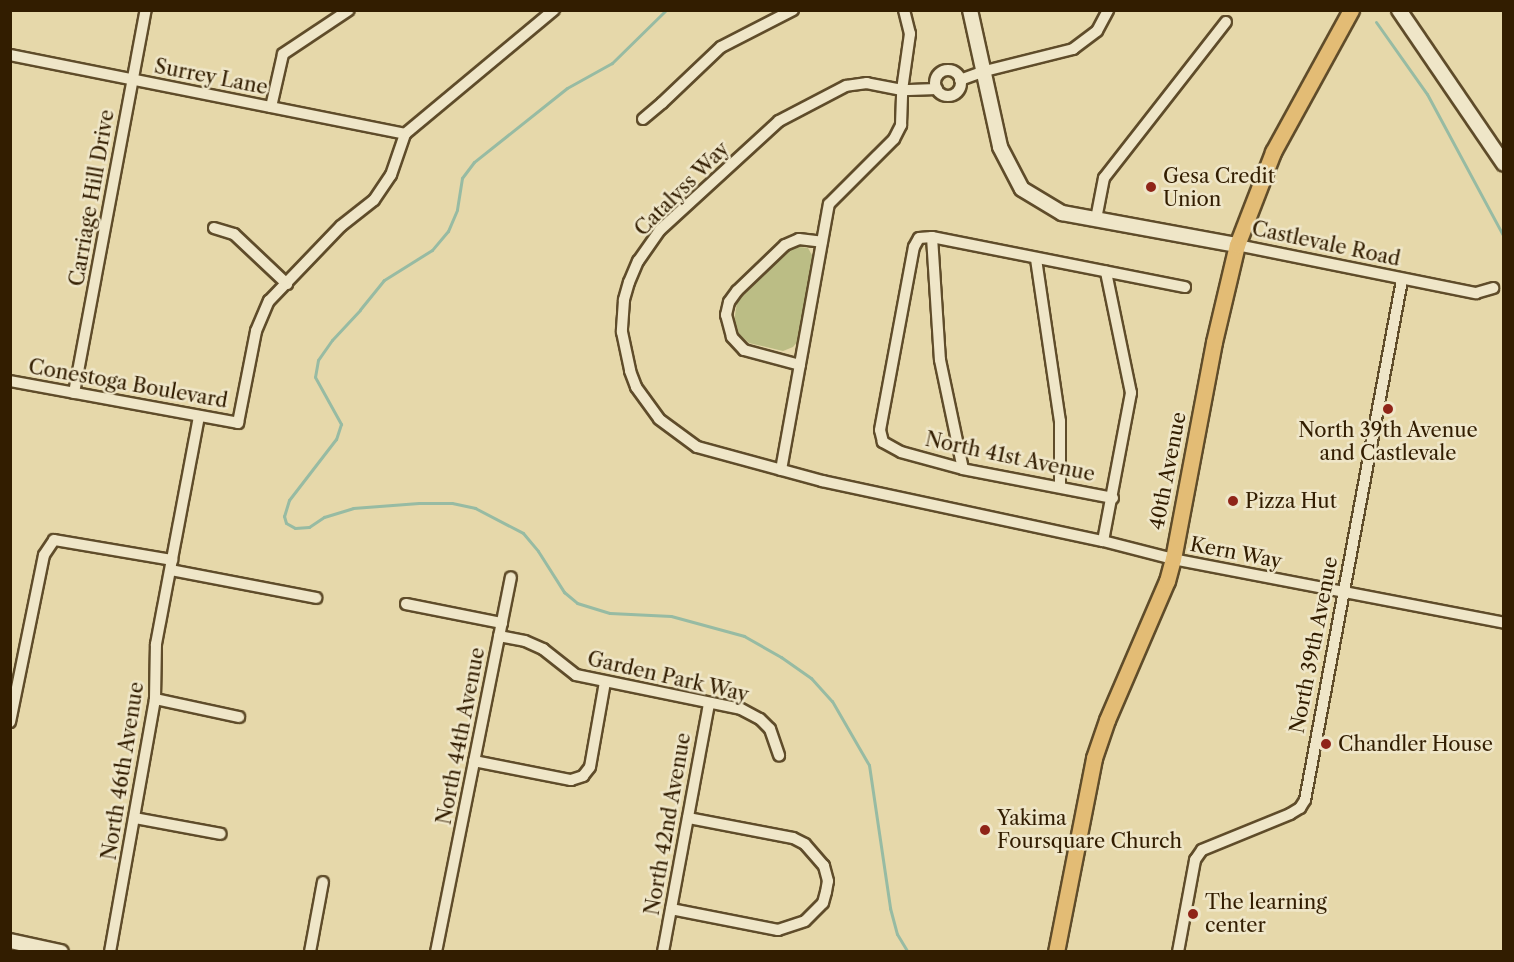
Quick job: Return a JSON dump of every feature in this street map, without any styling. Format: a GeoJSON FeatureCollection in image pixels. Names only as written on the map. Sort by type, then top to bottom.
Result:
{"type":"FeatureCollection","features":[{"type":"Feature","properties":{"kind":"main road","name":"40th Avenue"},"geometry":{"type":"LineString","coordinates":[[1056,951],[1094,758],[1107,720],[1167,581],[1173,559],[1214,342],[1237,245],[1273,152],[1351,10]]}},
{"type":"Feature","properties":{"kind":"street","name":"Carriage Hill Drive"},"geometry":{"type":"LineString","coordinates":[[74,393],[146,10]]}},
{"type":"Feature","properties":{"kind":"street"},"geometry":{"type":"LineString","coordinates":[[271,107],[283,54],[349,10]]}},
{"type":"Feature","properties":{"kind":"street"},"geometry":{"type":"LineString","coordinates":[[405,134],[554,10]]}},
{"type":"Feature","properties":{"kind":"street"},"geometry":{"type":"LineString","coordinates":[[643,118],[662,104],[721,47],[793,10]]}},
{"type":"Feature","properties":{"kind":"street"},"geometry":{"type":"LineString","coordinates":[[781,470],[829,204],[898,133],[910,34],[904,10]]}},
{"type":"Feature","properties":{"kind":"street","name":"Castlevale Road"},"geometry":{"type":"LineString","coordinates":[[969,10],[985,71],[1000,147],[1022,189],[1062,213],[1476,293],[1493,288]]}},
{"type":"Feature","properties":{"kind":"street","name":"Catalyss Way"},"geometry":{"type":"LineString","coordinates":[[960,80],[985,71],[1073,49],[1097,31],[1108,10]]}},
{"type":"Feature","properties":{"kind":"street"},"geometry":{"type":"LineString","coordinates":[[1399,10],[1503,164]]}},
{"type":"Feature","properties":{"kind":"street"},"geometry":{"type":"LineString","coordinates":[[1096,219],[1104,178],[1226,22]]}},
{"type":"Feature","properties":{"kind":"street","name":"Surrey Lane"},"geometry":{"type":"LineString","coordinates":[[10,55],[405,134]]}},
{"type":"Feature","properties":{"kind":"street","name":"Catalyss Way"},"geometry":{"type":"LineString","coordinates":[[822,481],[697,447],[678,435],[645,402],[630,371],[622,332],[624,300],[629,282],[638,261],[660,230],[779,121],[854,84],[902,90],[937,89],[943,94],[951,95],[960,88],[960,80],[952,71],[944,71],[937,76],[937,89]]}},
{"type":"Feature","properties":{"kind":"street","name":"Conestoga Boulevard"},"geometry":{"type":"LineString","coordinates":[[10,381],[238,423],[261,317],[269,301],[341,226],[362,211],[383,189],[391,175],[405,134]]}},
{"type":"Feature","properties":{"kind":"street"},"geometry":{"type":"LineString","coordinates":[[214,228],[234,234],[287,284]]}},
{"type":"Feature","properties":{"kind":"street"},"geometry":{"type":"LineString","coordinates":[[963,469],[940,360],[932,237],[1185,287]]}},
{"type":"Feature","properties":{"kind":"street","name":"North 41st Avenue"},"geometry":{"type":"LineString","coordinates":[[932,237],[919,238],[914,247],[880,430],[883,442],[901,452],[963,469],[1113,498]]}},
{"type":"Feature","properties":{"kind":"street"},"geometry":{"type":"LineString","coordinates":[[800,365],[744,350],[732,337],[726,315],[729,302],[737,291],[785,245],[799,239],[822,242]]}},
{"type":"Feature","properties":{"kind":"street"},"geometry":{"type":"LineString","coordinates":[[1036,259],[1060,421],[1060,487]]}},
{"type":"Feature","properties":{"kind":"street","name":"North 41st Avenue"},"geometry":{"type":"LineString","coordinates":[[1103,541],[1113,498],[1131,393],[1106,272]]}},
{"type":"Feature","properties":{"kind":"street","name":"North 39th Avenue"},"geometry":{"type":"LineString","coordinates":[[1178,951],[1195,860],[1202,850],[1290,814],[1300,808],[1305,800],[1402,280]]}},
{"type":"Feature","properties":{"kind":"street","name":"North 46th Avenue"},"geometry":{"type":"LineString","coordinates":[[110,951],[155,699],[156,644],[199,416]]}},
{"type":"Feature","properties":{"kind":"street","name":"Kern Way"},"geometry":{"type":"LineString","coordinates":[[822,481],[1103,541],[1173,559],[1503,623]]}},
{"type":"Feature","properties":{"kind":"street"},"geometry":{"type":"LineString","coordinates":[[10,722],[44,555],[54,540],[316,598]]}},
{"type":"Feature","properties":{"kind":"street"},"geometry":{"type":"LineString","coordinates":[[502,623],[511,577]]}},
{"type":"Feature","properties":{"kind":"street","name":"North 44th Avenue"},"geometry":{"type":"LineString","coordinates":[[406,604],[502,623],[436,951]]}},
{"type":"Feature","properties":{"kind":"street","name":"Garden Park Way"},"geometry":{"type":"LineString","coordinates":[[499,636],[525,641],[543,649],[576,675],[741,709],[760,718],[770,729],[779,754]]}},
{"type":"Feature","properties":{"kind":"street"},"geometry":{"type":"LineString","coordinates":[[474,761],[571,780],[583,776],[590,767],[605,682]]}},
{"type":"Feature","properties":{"kind":"street"},"geometry":{"type":"LineString","coordinates":[[155,699],[239,717]]}},
{"type":"Feature","properties":{"kind":"street","name":"North 42nd Avenue"},"geometry":{"type":"LineString","coordinates":[[663,951],[709,702]]}},
{"type":"Feature","properties":{"kind":"street"},"geometry":{"type":"LineString","coordinates":[[135,818],[221,834]]}},
{"type":"Feature","properties":{"kind":"street"},"geometry":{"type":"LineString","coordinates":[[671,909],[778,930],[806,921],[823,903],[828,881],[824,866],[816,853],[793,838],[688,818]]}},
{"type":"Feature","properties":{"kind":"street"},"geometry":{"type":"LineString","coordinates":[[310,951],[323,882]]}},
{"type":"Feature","properties":{"kind":"street"},"geometry":{"type":"LineString","coordinates":[[10,941],[61,951]]}},
{"type":"Feature","properties":{"kind":"green space"},"geometry":{"type":"Polygon","coordinates":[[[792,248],[808,248],[813,257],[798,341],[793,347],[783,351],[749,343],[739,334],[734,322],[737,302],[792,248]]]}},
{"type":"Feature","properties":{"kind":"waterway"},"geometry":{"type":"LineString","coordinates":[[666,10],[612,63],[567,88],[474,162],[462,178],[457,210],[448,231],[432,250],[384,280],[332,340],[318,360],[315,377],[341,424],[336,439],[289,500],[284,516],[286,523],[295,528],[309,527],[324,517],[353,508],[419,503],[452,503],[475,508],[523,533],[538,551],[564,592],[577,603],[610,613],[671,616],[744,636],[781,657],[811,678],[832,701],[869,765],[890,908],[897,934],[908,952]]}},
{"type":"Feature","properties":{"kind":"waterway"},"geometry":{"type":"LineString","coordinates":[[1376,22],[1427,94],[1504,237]]}},
{"type":"Feature","properties":{"kind":"place","name":"Gesa Credit Union"},"geometry":{"type":"Point","coordinates":[1151,187]}},
{"type":"Feature","properties":{"kind":"place","name":"North 39th Avenue and Castlevale"},"geometry":{"type":"Point","coordinates":[1388,409]}},
{"type":"Feature","properties":{"kind":"place","name":"Pizza Hut"},"geometry":{"type":"Point","coordinates":[1233,501]}},
{"type":"Feature","properties":{"kind":"place","name":"Chandler House"},"geometry":{"type":"Point","coordinates":[1326,744]}},
{"type":"Feature","properties":{"kind":"place","name":"Yakima Foursquare Church"},"geometry":{"type":"Point","coordinates":[985,830]}},
{"type":"Feature","properties":{"kind":"place","name":"The learning center"},"geometry":{"type":"Point","coordinates":[1193,914]}}]}
